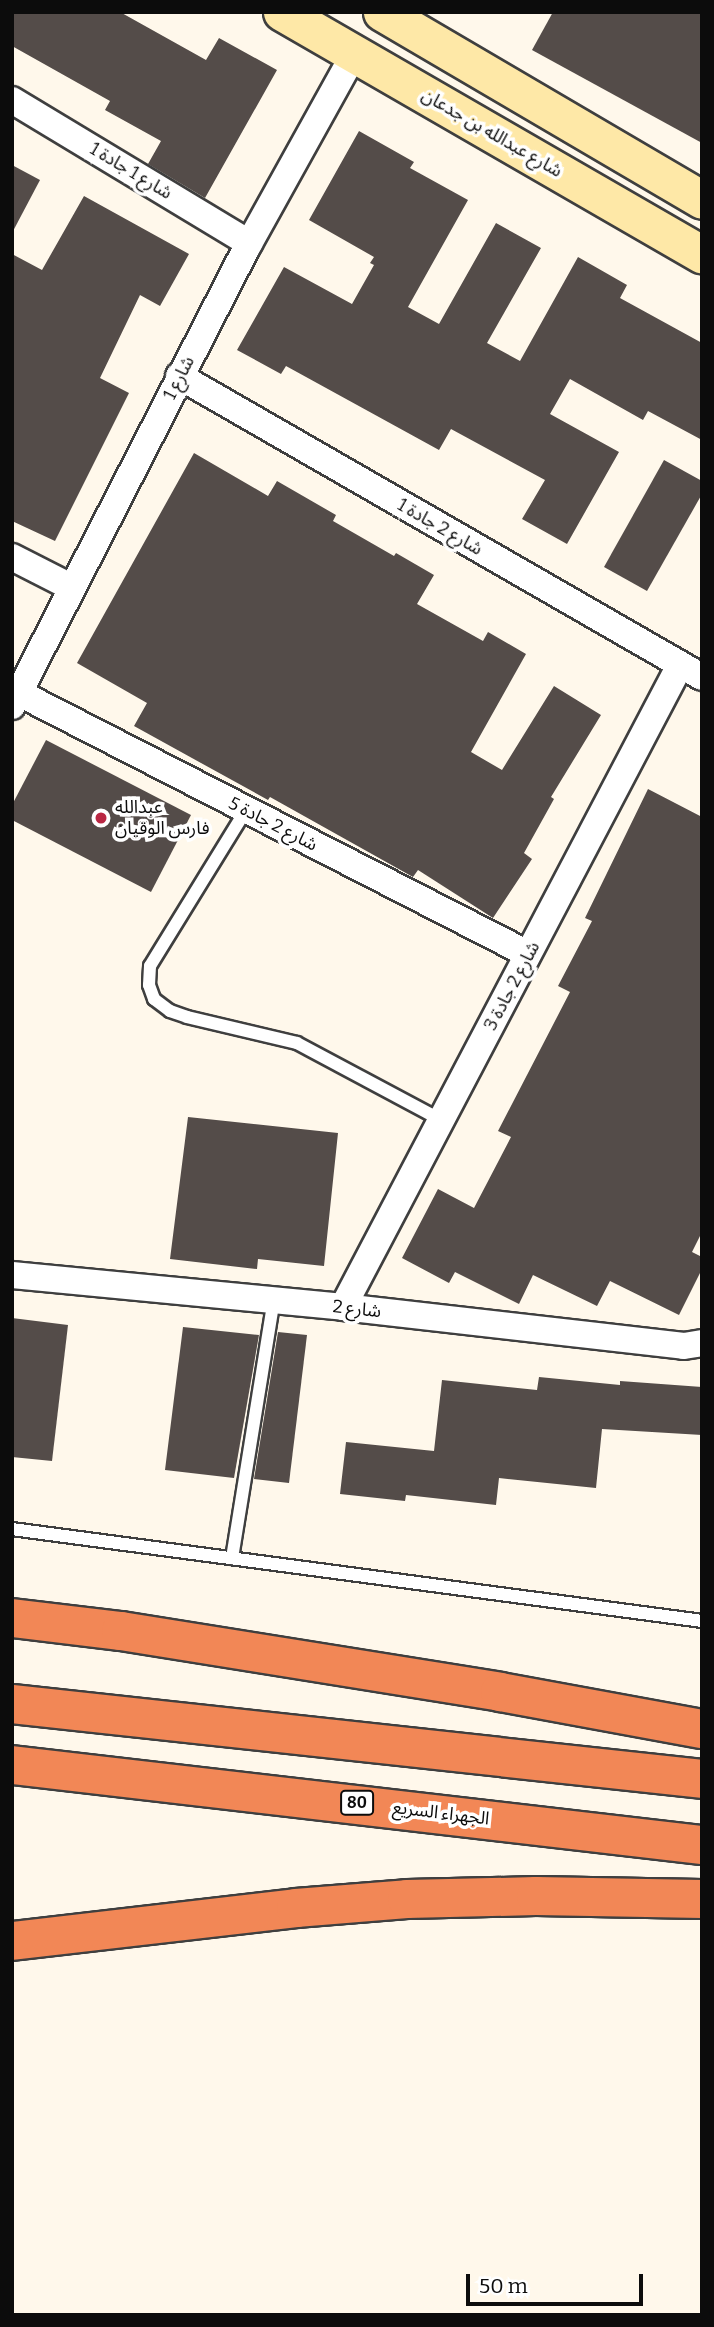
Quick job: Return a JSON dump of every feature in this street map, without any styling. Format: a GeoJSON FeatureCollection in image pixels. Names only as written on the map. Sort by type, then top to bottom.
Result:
{"type":"FeatureCollection","features":[{"type":"Feature","properties":{"kind":"highway"},"geometry":{"type":"LineString","coordinates":[[12,1618],[121,1631],[500,1692],[702,1729]]}},
{"type":"Feature","properties":{"kind":"highway"},"geometry":{"type":"LineString","coordinates":[[12,1704],[702,1779]]}},
{"type":"Feature","properties":{"kind":"highway","name":"الجهراء السريع"},"geometry":{"type":"LineString","coordinates":[[12,1765],[702,1845]]}},
{"type":"Feature","properties":{"kind":"highway"},"geometry":{"type":"LineString","coordinates":[[12,1941],[296,1908],[407,1899],[536,1896],[702,1899]]}},
{"type":"Feature","properties":{"kind":"street","name":"شارع عبدالله بن جدعان"},"geometry":{"type":"LineString","coordinates":[[282,12],[702,254]]}},
{"type":"Feature","properties":{"kind":"street"},"geometry":{"type":"LineString","coordinates":[[382,12],[702,200]]}},
{"type":"Feature","properties":{"kind":"street","name":"شارع 1"},"geometry":{"type":"LineString","coordinates":[[16,699],[179,376],[354,54]]}},
{"type":"Feature","properties":{"kind":"street","name":"شارع 1 جادة 1"},"geometry":{"type":"LineString","coordinates":[[12,100],[249,243]]}},
{"type":"Feature","properties":{"kind":"street"},"geometry":{"type":"LineString","coordinates":[[564,175],[582,172],[594,162],[596,151],[590,136]]}},
{"type":"Feature","properties":{"kind":"street"},"geometry":{"type":"LineString","coordinates":[[610,201],[604,184],[611,170],[640,165]]}},
{"type":"Feature","properties":{"kind":"street","name":"شارع 2 جادة 1"},"geometry":{"type":"LineString","coordinates":[[179,376],[691,671]]}},
{"type":"Feature","properties":{"kind":"street"},"geometry":{"type":"LineString","coordinates":[[12,558],[71,587]]}},
{"type":"Feature","properties":{"kind":"street","name":"شارع 2 جادة 3"},"geometry":{"type":"LineString","coordinates":[[343,1307],[528,954],[691,671]]}},
{"type":"Feature","properties":{"kind":"street","name":"شارع 2 جادة 5"},"geometry":{"type":"LineString","coordinates":[[16,699],[246,810],[528,954]]}},
{"type":"Feature","properties":{"kind":"street","name":"شارع 2"},"geometry":{"type":"LineString","coordinates":[[12,1275],[343,1307],[684,1346],[702,1343]]}},
{"type":"Feature","properties":{"kind":"lane"},"geometry":{"type":"LineString","coordinates":[[246,810],[150,966],[149,985],[154,999],[170,1011],[187,1017],[297,1043],[441,1120]]}},
{"type":"Feature","properties":{"kind":"lane"},"geometry":{"type":"LineString","coordinates":[[232,1558],[274,1300]]}},
{"type":"Feature","properties":{"kind":"lane"},"geometry":{"type":"LineString","coordinates":[[12,1529],[702,1621]]}},
{"type":"Feature","properties":{"kind":"building"},"geometry":{"type":"Polygon","coordinates":[[[12,12],[120,12],[206,60],[219,38],[277,70],[205,198],[148,164],[161,141],[105,110],[110,101],[12,46],[12,12]]]}},
{"type":"Feature","properties":{"kind":"building"},"geometry":{"type":"Polygon","coordinates":[[[553,12],[702,12],[702,143],[532,50],[553,12]]]}},
{"type":"Feature","properties":{"kind":"building"},"geometry":{"type":"Polygon","coordinates":[[[359,131],[414,162],[410,168],[468,200],[408,307],[439,324],[496,223],[541,248],[487,343],[520,361],[578,257],[627,285],[620,298],[702,343],[702,440],[648,411],[643,420],[570,379],[550,414],[619,452],[567,544],[522,519],[545,480],[451,429],[439,450],[286,366],[281,374],[237,350],[284,267],[352,304],[374,265],[370,263],[374,257],[309,220],[359,131]]]}},
{"type":"Feature","properties":{"kind":"building"},"geometry":{"type":"Polygon","coordinates":[[[12,165],[40,180],[12,233],[12,165]]]}},
{"type":"Feature","properties":{"kind":"building"},"geometry":{"type":"Polygon","coordinates":[[[84,196],[189,254],[160,306],[140,295],[100,378],[129,393],[55,541],[12,521],[12,254],[42,270],[84,196]]]}},
{"type":"Feature","properties":{"kind":"building"},"geometry":{"type":"Polygon","coordinates":[[[194,453],[268,496],[277,481],[336,515],[333,521],[394,556],[396,553],[434,575],[417,604],[483,641],[488,632],[526,654],[471,752],[502,770],[554,686],[601,715],[551,797],[554,799],[524,853],[532,859],[493,918],[418,870],[413,877],[270,797],[268,800],[134,726],[147,703],[77,663],[194,453]]]}},
{"type":"Feature","properties":{"kind":"building"},"geometry":{"type":"Polygon","coordinates":[[[664,460],[702,481],[702,494],[647,591],[604,567],[664,460]]]}},
{"type":"Feature","properties":{"kind":"building","name":"عبدالله فارس الوقيان"},"geometry":{"type":"Polygon","coordinates":[[[46,740],[191,815],[151,892],[12,820],[12,805],[46,740]]]}},
{"type":"Feature","properties":{"kind":"building"},"geometry":{"type":"Polygon","coordinates":[[[648,789],[702,817],[702,1232],[692,1252],[702,1257],[702,1269],[679,1315],[610,1281],[597,1306],[533,1275],[519,1304],[455,1272],[449,1283],[402,1258],[438,1189],[474,1208],[511,1137],[498,1131],[570,992],[558,986],[592,921],[585,918],[648,789]]]}},
{"type":"Feature","properties":{"kind":"building"},"geometry":{"type":"Polygon","coordinates":[[[188,1117],[338,1133],[324,1266],[258,1259],[257,1269],[170,1259],[188,1117]]]}},
{"type":"Feature","properties":{"kind":"building"},"geometry":{"type":"Polygon","coordinates":[[[12,1318],[68,1325],[52,1461],[12,1457],[12,1318]]]}},
{"type":"Feature","properties":{"kind":"building"},"geometry":{"type":"Polygon","coordinates":[[[183,1327],[259,1335],[234,1478],[165,1470],[183,1327]]]}},
{"type":"Feature","properties":{"kind":"building"},"geometry":{"type":"Polygon","coordinates":[[[278,1332],[307,1335],[289,1483],[254,1479],[278,1332]]]}},
{"type":"Feature","properties":{"kind":"building"},"geometry":{"type":"Polygon","coordinates":[[[539,1377],[620,1385],[620,1381],[702,1387],[702,1435],[602,1429],[596,1488],[499,1478],[496,1505],[406,1495],[405,1501],[340,1494],[346,1442],[434,1451],[442,1380],[537,1390],[539,1377]]]}},
{"type":"Feature","properties":{"kind":"place","name":"عبدالله فارس الوقيان"},"geometry":{"type":"Point","coordinates":[101,818]}}]}
